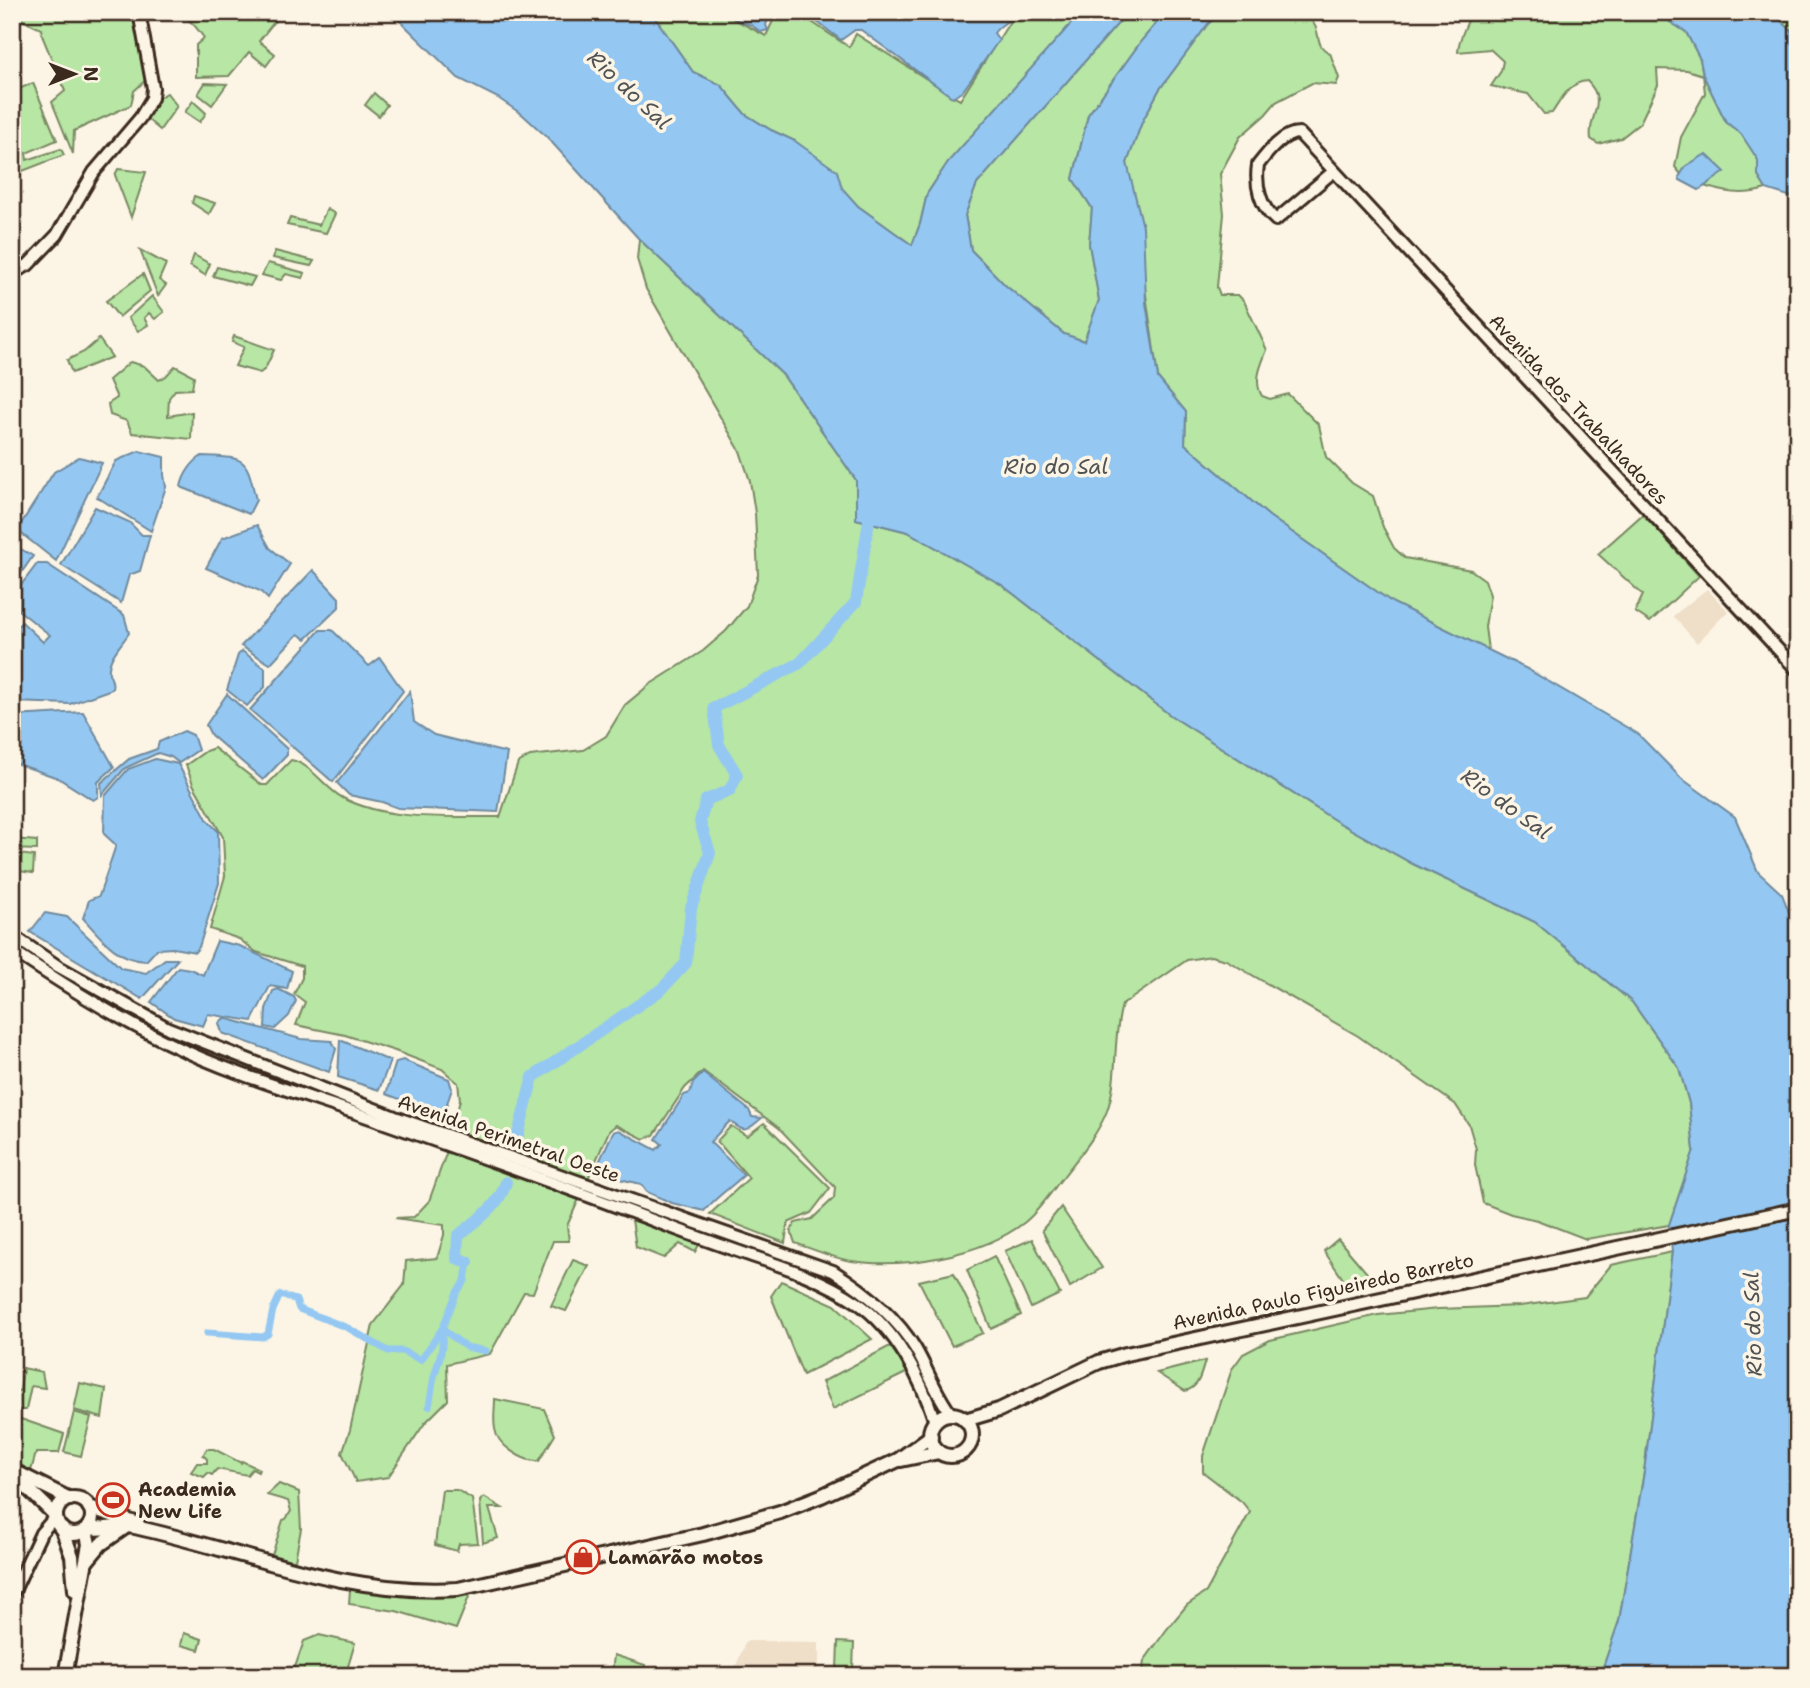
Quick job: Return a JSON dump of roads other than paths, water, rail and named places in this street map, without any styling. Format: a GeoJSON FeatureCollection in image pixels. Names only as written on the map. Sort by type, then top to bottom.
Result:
{"type":"FeatureCollection","features":[{"type":"Feature","properties":{"kind":"main road"},"geometry":{"type":"LineString","coordinates":[[12,272],[28,265],[57,235],[94,172],[141,118],[152,98],[153,88],[139,12]]}},
{"type":"Feature","properties":{"kind":"main road","name":"Avenida dos Trabalhadores"},"geometry":{"type":"LineString","coordinates":[[1334,171],[1276,220],[1265,208],[1257,178],[1258,164],[1287,136],[1296,132],[1300,134],[1798,671]]}},
{"type":"Feature","properties":{"kind":"main road","name":"Avenida Perimetral Oeste"},"geometry":{"type":"LineString","coordinates":[[12,935],[59,967],[168,1028],[395,1117],[832,1271],[857,1286],[894,1319],[914,1347],[944,1405],[952,1415]]}},
{"type":"Feature","properties":{"kind":"main road","name":"Avenida Perimetral Oeste"},"geometry":{"type":"LineString","coordinates":[[12,950],[76,994],[169,1044],[234,1071],[562,1185],[834,1287],[861,1305],[900,1347],[935,1422]]}},
{"type":"Feature","properties":{"kind":"main road","name":"Avenida Paulo Figueiredo Barreto"},"geometry":{"type":"LineString","coordinates":[[965,1420],[999,1410],[1099,1362],[1126,1354],[1798,1209]]}},
{"type":"Feature","properties":{"kind":"main road","name":"Avenida Paulo Figueiredo Barreto"},"geometry":{"type":"LineString","coordinates":[[898,1460],[939,1452],[948,1456],[962,1453],[972,1440],[972,1433],[999,1410]]}},
{"type":"Feature","properties":{"kind":"main road"},"geometry":{"type":"LineString","coordinates":[[939,1452],[930,1436],[935,1422],[943,1416],[952,1415],[965,1420],[972,1433]]}},
{"type":"Feature","properties":{"kind":"main road","name":"Avenida Paulo Figueiredo Barreto"},"geometry":{"type":"LineString","coordinates":[[87,1529],[128,1526],[366,1586],[419,1590],[458,1588],[512,1578],[748,1522],[814,1499],[898,1460],[930,1436]]}},
{"type":"Feature","properties":{"kind":"main road"},"geometry":{"type":"LineString","coordinates":[[12,1472],[70,1499],[79,1499],[89,1507],[92,1515],[87,1529],[89,1537],[86,1562],[65,1676]]}},
{"type":"Feature","properties":{"kind":"main road"},"geometry":{"type":"LineString","coordinates":[[12,1472],[56,1516],[72,1556],[76,1608]]}},
{"type":"Feature","properties":{"kind":"main road"},"geometry":{"type":"LineString","coordinates":[[12,1595],[41,1533],[56,1516],[60,1505],[70,1499]]}},
{"type":"Feature","properties":{"kind":"main road","name":"Avenida Paulo Figueiredo Barreto"},"geometry":{"type":"LineString","coordinates":[[89,1507],[159,1533]]}},
{"type":"Feature","properties":{"kind":"main road"},"geometry":{"type":"LineString","coordinates":[[86,1562],[101,1544],[128,1526]]}},
{"type":"Feature","properties":{"kind":"main road"},"geometry":{"type":"LineString","coordinates":[[62,1529],[77,1534],[87,1529]]}},
{"type":"Feature","properties":{"kind":"water","name":"Rio do Sal"},"geometry":{"type":"Polygon","coordinates":[[[391,12],[651,12],[693,72],[721,85],[745,114],[795,141],[837,171],[842,188],[858,206],[912,245],[927,194],[948,162],[1068,27],[1082,12],[1128,12],[977,184],[965,215],[971,250],[1005,285],[1064,334],[1084,341],[1099,300],[1089,244],[1092,208],[1073,179],[1088,115],[1142,40],[1166,12],[1220,12],[1159,90],[1142,122],[1127,163],[1143,227],[1146,303],[1158,378],[1186,412],[1185,444],[1269,516],[1393,603],[1527,669],[1638,734],[1681,778],[1735,817],[1758,872],[1782,894],[1798,936],[1798,1676],[1600,1676],[1619,1621],[1644,1472],[1672,1252],[1669,1225],[1694,1150],[1689,1103],[1679,1068],[1632,1002],[1535,922],[1413,864],[1336,821],[1170,715],[1002,585],[908,532],[856,519],[856,480],[783,375],[639,239],[547,137],[523,115],[498,98],[458,78],[391,12]]]}},
{"type":"Feature","properties":{"kind":"water"},"geometry":{"type":"Polygon","coordinates":[[[735,12],[771,12],[766,25],[768,30],[761,32],[736,20],[735,12]]]}},
{"type":"Feature","properties":{"kind":"water"},"geometry":{"type":"Polygon","coordinates":[[[804,12],[922,12],[928,16],[934,12],[1017,12],[994,33],[999,40],[962,92],[952,97],[861,30],[855,30],[841,40],[804,12]]]}},
{"type":"Feature","properties":{"kind":"water"},"geometry":{"type":"Polygon","coordinates":[[[1654,12],[1771,12],[1791,30],[1798,42],[1798,199],[1766,189],[1758,176],[1758,160],[1741,134],[1726,122],[1686,32],[1654,12]]]}},
{"type":"Feature","properties":{"kind":"water"},"geometry":{"type":"Polygon","coordinates":[[[1706,154],[1725,172],[1699,190],[1680,180],[1679,177],[1686,166],[1706,154]]]}},
{"type":"Feature","properties":{"kind":"water"},"geometry":{"type":"Polygon","coordinates":[[[139,451],[164,457],[166,487],[151,531],[97,497],[116,461],[139,451]]]}},
{"type":"Feature","properties":{"kind":"water"},"geometry":{"type":"Polygon","coordinates":[[[202,456],[242,462],[250,475],[256,500],[249,514],[181,487],[188,469],[202,456]]]}},
{"type":"Feature","properties":{"kind":"water"},"geometry":{"type":"Polygon","coordinates":[[[79,457],[102,463],[56,561],[17,530],[54,472],[79,457]]]}},
{"type":"Feature","properties":{"kind":"water"},"geometry":{"type":"Polygon","coordinates":[[[95,507],[129,522],[142,535],[150,535],[140,571],[129,575],[121,603],[61,565],[95,507]]]}},
{"type":"Feature","properties":{"kind":"water"},"geometry":{"type":"Polygon","coordinates":[[[257,525],[270,548],[290,564],[268,599],[260,591],[206,568],[222,538],[257,525]]]}},
{"type":"Feature","properties":{"kind":"water"},"geometry":{"type":"Polygon","coordinates":[[[12,544],[33,556],[12,586],[12,544]]]}},
{"type":"Feature","properties":{"kind":"water"},"geometry":{"type":"Polygon","coordinates":[[[37,564],[47,564],[124,615],[129,633],[110,662],[112,689],[70,704],[12,702],[14,629],[22,622],[43,642],[50,635],[12,605],[12,597],[37,564]]]}},
{"type":"Feature","properties":{"kind":"water"},"geometry":{"type":"Polygon","coordinates":[[[313,570],[339,598],[339,607],[306,639],[298,634],[270,664],[241,646],[313,570]]]}},
{"type":"Feature","properties":{"kind":"water"},"geometry":{"type":"Polygon","coordinates":[[[320,630],[332,630],[369,666],[380,658],[403,691],[333,782],[250,710],[320,630]]]}},
{"type":"Feature","properties":{"kind":"water"},"geometry":{"type":"Polygon","coordinates":[[[242,651],[265,668],[265,687],[247,706],[227,690],[238,655],[242,651]]]}},
{"type":"Feature","properties":{"kind":"water"},"geometry":{"type":"Polygon","coordinates":[[[410,691],[414,722],[434,735],[507,753],[498,812],[398,808],[349,795],[337,783],[410,691]]]}},
{"type":"Feature","properties":{"kind":"water"},"geometry":{"type":"Polygon","coordinates":[[[227,694],[287,749],[287,755],[263,780],[211,735],[206,725],[227,694]]]}},
{"type":"Feature","properties":{"kind":"water"},"geometry":{"type":"Polygon","coordinates":[[[83,712],[114,767],[98,782],[98,797],[93,800],[58,778],[12,762],[14,716],[83,712]]]}},
{"type":"Feature","properties":{"kind":"water"},"geometry":{"type":"Polygon","coordinates":[[[184,731],[193,735],[198,750],[179,763],[158,753],[125,768],[102,795],[101,783],[129,759],[157,749],[159,742],[184,731]]]}},
{"type":"Feature","properties":{"kind":"water"},"geometry":{"type":"Polygon","coordinates":[[[155,759],[178,764],[208,821],[218,831],[219,883],[199,947],[195,952],[173,948],[157,949],[146,961],[126,957],[118,952],[83,918],[89,900],[99,896],[116,845],[104,834],[105,796],[128,769],[155,759]]]}},
{"type":"Feature","properties":{"kind":"water"},"geometry":{"type":"Polygon","coordinates":[[[45,913],[67,917],[121,968],[146,973],[165,959],[178,959],[142,999],[30,932],[45,913]]]}},
{"type":"Feature","properties":{"kind":"water"},"geometry":{"type":"Polygon","coordinates":[[[217,941],[240,946],[292,971],[287,989],[270,986],[252,1021],[208,1014],[203,1026],[174,1018],[151,1002],[178,967],[203,975],[217,941]]]}},
{"type":"Feature","properties":{"kind":"water"},"geometry":{"type":"Polygon","coordinates":[[[278,989],[294,997],[296,1001],[289,1016],[275,1029],[265,1027],[266,1009],[273,991],[278,989]]]}},
{"type":"Feature","properties":{"kind":"water"},"geometry":{"type":"Polygon","coordinates":[[[224,1018],[301,1039],[332,1041],[336,1049],[329,1072],[222,1033],[219,1023],[224,1018]]]}},
{"type":"Feature","properties":{"kind":"water"},"geometry":{"type":"Polygon","coordinates":[[[340,1040],[390,1061],[379,1090],[338,1077],[340,1040]]]}},
{"type":"Feature","properties":{"kind":"water"},"geometry":{"type":"Polygon","coordinates":[[[403,1060],[449,1079],[452,1089],[443,1115],[386,1094],[396,1062],[403,1060]]]}},
{"type":"Feature","properties":{"kind":"water"},"geometry":{"type":"Polygon","coordinates":[[[703,1073],[749,1110],[752,1117],[762,1118],[746,1129],[730,1121],[710,1142],[744,1175],[704,1211],[672,1203],[647,1192],[641,1184],[594,1173],[613,1132],[619,1130],[656,1150],[662,1144],[656,1139],[684,1095],[690,1093],[693,1083],[703,1073]]]}},
{"type":"Feature","properties":{"kind":"waterway"},"geometry":{"type":"LineString","coordinates":[[516,1142],[533,1077],[662,989],[686,963],[691,908],[710,853],[700,822],[706,800],[730,790],[737,775],[719,745],[714,708],[800,663],[856,602],[871,508]]}},
{"type":"Feature","properties":{"kind":"waterway"},"geometry":{"type":"LineString","coordinates":[[468,1262],[457,1258],[458,1236],[493,1206],[506,1182]]}},
{"type":"Feature","properties":{"kind":"waterway"},"geometry":{"type":"LineString","coordinates":[[207,1333],[263,1337],[268,1334],[273,1310],[280,1295],[296,1300],[299,1309],[348,1328],[388,1351],[402,1351],[421,1360],[442,1329],[457,1292],[465,1281],[468,1262]]}},
{"type":"Feature","properties":{"kind":"waterway"},"geometry":{"type":"LineString","coordinates":[[442,1329],[466,1347],[486,1351]]}},
{"type":"Feature","properties":{"kind":"waterway"},"geometry":{"type":"LineString","coordinates":[[429,1406],[442,1349],[442,1330]]}},
{"type":"Feature","properties":{"kind":"place","name":"Academia New Life"},"geometry":{"type":"Point","coordinates":[113,1500]}},
{"type":"Feature","properties":{"kind":"place","name":"Lamarão motos"},"geometry":{"type":"Point","coordinates":[583,1557]}}]}
